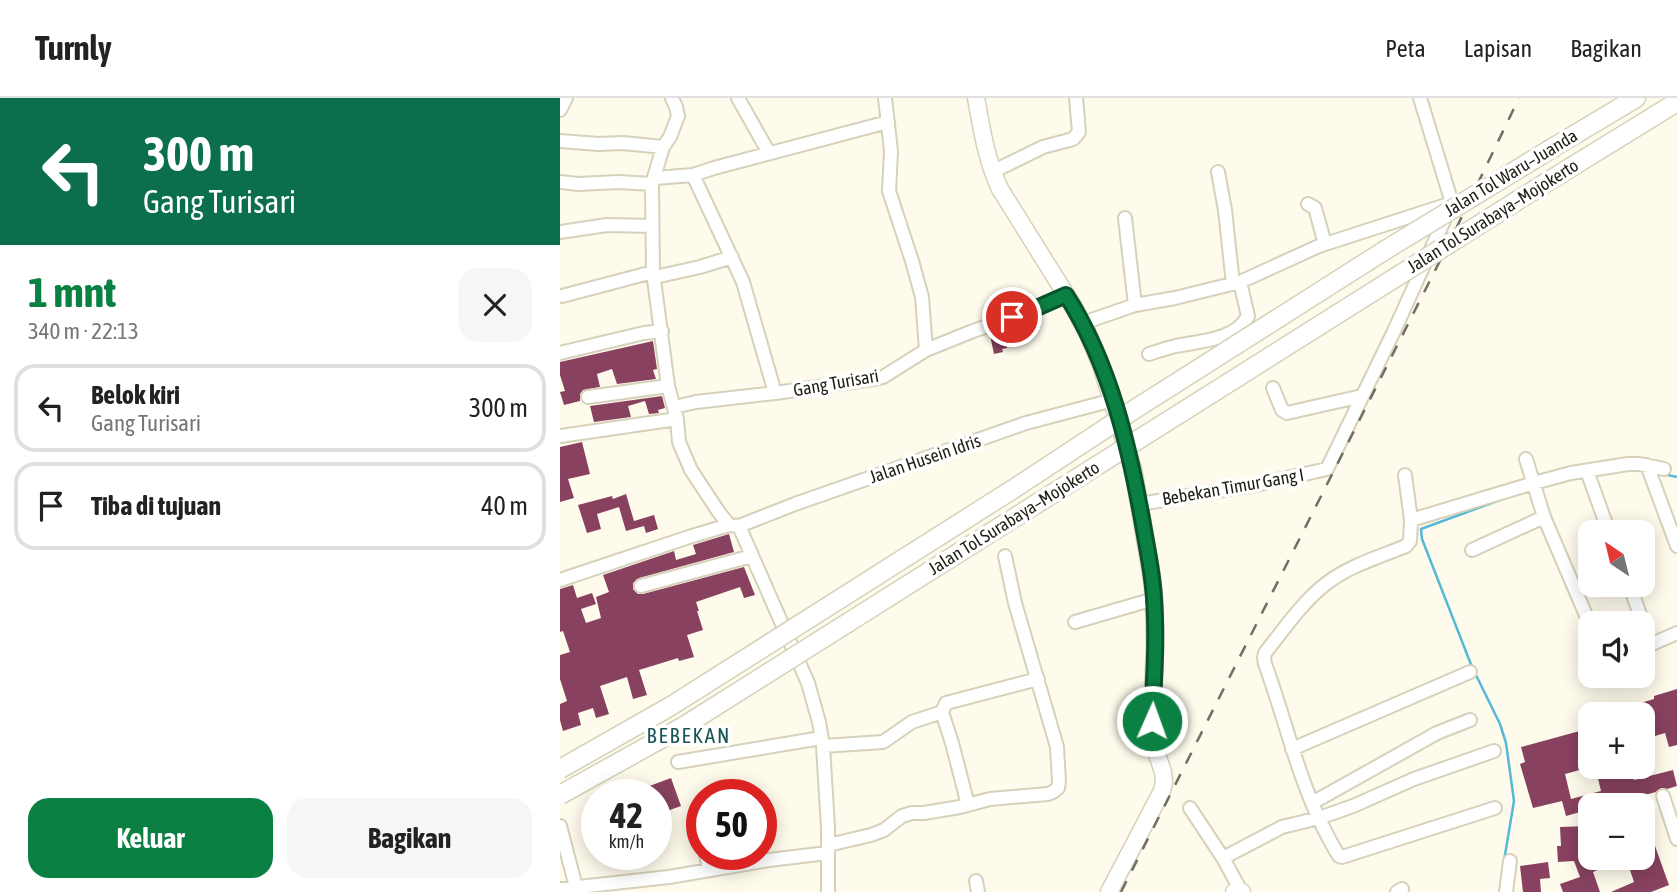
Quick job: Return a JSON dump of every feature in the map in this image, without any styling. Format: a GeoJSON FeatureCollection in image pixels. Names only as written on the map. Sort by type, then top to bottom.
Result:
{"type":"FeatureCollection","features":[{"type":"Feature","properties":{"kind":"highway"},"geometry":{"type":"LineString","coordinates":[[1555,141],[1612,98]]}},
{"type":"Feature","properties":{"kind":"highway","name":"Jalan Tol Waru–Juanda"},"geometry":{"type":"LineString","coordinates":[[1387,249],[1555,141],[1636,98]]}},
{"type":"Feature","properties":{"kind":"highway","name":"Jalan Tol Surabaya–Mojokerto"},"geometry":{"type":"LineString","coordinates":[[560,795],[684,726],[1671,106]]}},
{"type":"Feature","properties":{"kind":"highway","name":"Jalan Tol Surabaya–Mojokerto"},"geometry":{"type":"LineString","coordinates":[[560,769],[671,706],[1387,249]]}},
{"type":"Feature","properties":{"kind":"main road"},"geometry":{"type":"LineString","coordinates":[[975,98],[988,159],[1000,189],[1083,323],[1101,365],[1133,468],[1140,503],[1154,599],[1152,721],[1164,782],[1162,791],[1109,892]]}},
{"type":"Feature","properties":{"kind":"main road"},"geometry":{"type":"LineString","coordinates":[[1234,892],[1241,892]]}},
{"type":"Feature","properties":{"kind":"street"},"geometry":{"type":"LineString","coordinates":[[560,110],[566,98]]}},
{"type":"Feature","properties":{"kind":"street"},"geometry":{"type":"LineString","coordinates":[[673,98],[678,116],[663,147],[653,181],[652,226],[654,274],[668,386],[680,442],[691,470],[718,512],[734,526],[752,556],[808,683],[822,742],[828,892]]}},
{"type":"Feature","properties":{"kind":"street"},"geometry":{"type":"LineString","coordinates":[[885,98],[891,151],[889,191],[922,297],[926,350]]}},
{"type":"Feature","properties":{"kind":"street"},"geometry":{"type":"LineString","coordinates":[[992,172],[1043,147],[1073,139],[1079,132],[1076,98]]}},
{"type":"Feature","properties":{"kind":"street"},"geometry":{"type":"LineString","coordinates":[[1273,388],[1282,410],[1287,413],[1362,396],[1452,203],[1420,98]]}},
{"type":"Feature","properties":{"kind":"street"},"geometry":{"type":"LineString","coordinates":[[744,99],[769,153]]}},
{"type":"Feature","properties":{"kind":"street"},"geometry":{"type":"LineString","coordinates":[[560,182],[578,184],[653,181],[693,175],[888,122]]}},
{"type":"Feature","properties":{"kind":"street"},"geometry":{"type":"LineString","coordinates":[[560,141],[663,147]]}},
{"type":"Feature","properties":{"kind":"street"},"geometry":{"type":"LineString","coordinates":[[1149,354],[1220,337],[1242,324],[1248,316],[1237,283],[1218,172]]}},
{"type":"Feature","properties":{"kind":"street"},"geometry":{"type":"LineString","coordinates":[[693,175],[743,282],[775,393]]}},
{"type":"Feature","properties":{"kind":"street"},"geometry":{"type":"LineString","coordinates":[[1083,323],[1135,305],[1237,283],[1325,244],[1452,203]]}},
{"type":"Feature","properties":{"kind":"street"},"geometry":{"type":"LineString","coordinates":[[1308,204],[1315,208],[1325,244]]}},
{"type":"Feature","properties":{"kind":"street"},"geometry":{"type":"LineString","coordinates":[[1125,218],[1135,305]]}},
{"type":"Feature","properties":{"kind":"street"},"geometry":{"type":"LineString","coordinates":[[560,232],[607,225],[652,226]]}},
{"type":"Feature","properties":{"kind":"street"},"geometry":{"type":"LineString","coordinates":[[562,296],[654,274],[700,267],[732,257]]}},
{"type":"Feature","properties":{"kind":"street","name":"Gang Turisari"},"geometry":{"type":"LineString","coordinates":[[560,436],[675,413],[696,401],[874,380],[926,350],[1066,295]]}},
{"type":"Feature","properties":{"kind":"street"},"geometry":{"type":"LineString","coordinates":[[560,353],[662,331]]}},
{"type":"Feature","properties":{"kind":"street"},"geometry":{"type":"LineString","coordinates":[[588,397],[668,386]]}},
{"type":"Feature","properties":{"kind":"street","name":"Bebekan Timur Gang I"},"geometry":{"type":"LineString","coordinates":[[1140,503],[1260,484],[1327,469],[1362,396]]}},
{"type":"Feature","properties":{"kind":"street","name":"Jalan Husein Idris"},"geometry":{"type":"LineString","coordinates":[[560,580],[692,536],[734,526],[1026,423],[1113,400]]}},
{"type":"Feature","properties":{"kind":"street"},"geometry":{"type":"LineString","coordinates":[[1526,459],[1544,517],[1584,611]]}},
{"type":"Feature","properties":{"kind":"street"},"geometry":{"type":"LineString","coordinates":[[1411,520],[1535,487],[1571,474],[1628,464],[1648,469],[1664,468]]}},
{"type":"Feature","properties":{"kind":"street"},"geometry":{"type":"LineString","coordinates":[[1648,469],[1677,546]]}},
{"type":"Feature","properties":{"kind":"street"},"geometry":{"type":"LineString","coordinates":[[1588,473],[1605,520]]}},
{"type":"Feature","properties":{"kind":"street"},"geometry":{"type":"LineString","coordinates":[[1405,475],[1411,520],[1410,541],[1406,546],[1356,565],[1326,584],[1303,606],[1265,653],[1265,664],[1312,803],[1336,853],[1342,857],[1495,808]]}},
{"type":"Feature","properties":{"kind":"street"},"geometry":{"type":"LineString","coordinates":[[1472,550],[1544,517]]}},
{"type":"Feature","properties":{"kind":"street"},"geometry":{"type":"LineString","coordinates":[[641,586],[752,556]]}},
{"type":"Feature","properties":{"kind":"street"},"geometry":{"type":"LineString","coordinates":[[777,858],[827,849],[872,835],[884,830],[902,816],[912,813],[924,813],[990,799],[1048,794],[1058,788],[1057,747],[1015,603],[1005,556]]}},
{"type":"Feature","properties":{"kind":"street"},"geometry":{"type":"LineString","coordinates":[[1075,622],[1154,599]]}},
{"type":"Feature","properties":{"kind":"street"},"geometry":{"type":"LineString","coordinates":[[1655,643],[1677,633]]}},
{"type":"Feature","properties":{"kind":"street"},"geometry":{"type":"LineString","coordinates":[[1292,749],[1470,672]]}},
{"type":"Feature","properties":{"kind":"street"},"geometry":{"type":"LineString","coordinates":[[968,805],[942,712],[946,703],[1038,679]]}},
{"type":"Feature","properties":{"kind":"street"},"geometry":{"type":"LineString","coordinates":[[678,762],[822,742],[883,742],[912,722],[942,712]]}},
{"type":"Feature","properties":{"kind":"street"},"geometry":{"type":"LineString","coordinates":[[1312,803],[1437,733],[1470,720]]}},
{"type":"Feature","properties":{"kind":"street"},"geometry":{"type":"LineString","coordinates":[[1223,858],[1282,827],[1353,806],[1414,779],[1494,751]]}},
{"type":"Feature","properties":{"kind":"street"},"geometry":{"type":"LineString","coordinates":[[1663,796],[1677,839]]}},
{"type":"Feature","properties":{"kind":"street"},"geometry":{"type":"LineString","coordinates":[[1190,808],[1223,858],[1241,892]]}},
{"type":"Feature","properties":{"kind":"street"},"geometry":{"type":"LineString","coordinates":[[560,826],[576,887]]}},
{"type":"Feature","properties":{"kind":"street"},"geometry":{"type":"LineString","coordinates":[[1506,892],[1510,861]]}},
{"type":"Feature","properties":{"kind":"street"},"geometry":{"type":"LineString","coordinates":[[560,889],[617,888],[709,870]]}},
{"type":"Feature","properties":{"kind":"building"},"geometry":{"type":"Polygon","coordinates":[[[1025,323],[1028,334],[1018,336],[1020,342],[994,354],[990,335],[1025,323]]]}},
{"type":"Feature","properties":{"kind":"building"},"geometry":{"type":"Polygon","coordinates":[[[653,341],[657,369],[653,370],[656,379],[617,384],[612,369],[597,374],[600,387],[583,390],[580,401],[564,405],[560,392],[565,391],[560,375],[560,362],[653,341]]]}},
{"type":"Feature","properties":{"kind":"building"},"geometry":{"type":"Polygon","coordinates":[[[662,396],[665,408],[658,410],[659,413],[649,414],[645,401],[628,406],[631,417],[594,422],[590,406],[662,396]]]}},
{"type":"Feature","properties":{"kind":"building"},"geometry":{"type":"Polygon","coordinates":[[[582,442],[590,474],[568,479],[574,498],[560,502],[560,447],[582,442]]]}},
{"type":"Feature","properties":{"kind":"building"},"geometry":{"type":"Polygon","coordinates":[[[626,494],[634,521],[654,515],[658,529],[646,533],[644,526],[626,531],[619,507],[597,514],[601,529],[587,533],[578,505],[626,494]]]}},
{"type":"Feature","properties":{"kind":"building"},"geometry":{"type":"Polygon","coordinates":[[[729,534],[734,552],[639,578],[633,583],[633,589],[638,594],[643,594],[744,567],[755,595],[744,598],[740,587],[696,602],[703,630],[687,635],[694,657],[679,661],[678,658],[639,670],[647,695],[633,699],[627,677],[600,686],[609,714],[596,718],[593,708],[578,713],[581,725],[563,731],[560,704],[567,701],[560,679],[560,655],[570,652],[563,631],[560,632],[560,589],[573,585],[577,598],[592,593],[596,604],[581,609],[586,623],[601,618],[596,597],[609,592],[603,575],[674,551],[676,560],[696,554],[693,545],[729,534]]]}},
{"type":"Feature","properties":{"kind":"building"},"geometry":{"type":"Polygon","coordinates":[[[1677,689],[1677,745],[1669,747],[1665,733],[1655,736],[1655,702],[1644,702],[1654,699],[1654,696],[1677,689]]]}},
{"type":"Feature","properties":{"kind":"building"},"geometry":{"type":"Polygon","coordinates":[[[1578,731],[1578,770],[1565,774],[1571,799],[1578,797],[1578,813],[1566,816],[1562,801],[1533,808],[1520,764],[1525,762],[1521,747],[1578,731]]]}},
{"type":"Feature","properties":{"kind":"building"},"geometry":{"type":"Polygon","coordinates":[[[1673,770],[1677,786],[1661,788],[1656,792],[1594,793],[1601,791],[1598,779],[1655,779],[1655,775],[1673,770]]]}},
{"type":"Feature","properties":{"kind":"building"},"geometry":{"type":"Polygon","coordinates":[[[672,781],[681,806],[672,809],[672,781]]]}},
{"type":"Feature","properties":{"kind":"building"},"geometry":{"type":"Polygon","coordinates":[[[1578,826],[1578,870],[1598,870],[1593,872],[1600,892],[1563,892],[1560,884],[1580,877],[1574,861],[1558,862],[1560,827],[1578,826]]]}},
{"type":"Feature","properties":{"kind":"building"},"geometry":{"type":"Polygon","coordinates":[[[1655,846],[1669,885],[1651,892],[1611,892],[1634,882],[1630,870],[1655,870],[1655,846]]]}},
{"type":"Feature","properties":{"kind":"building"},"geometry":{"type":"Polygon","coordinates":[[[1548,862],[1550,878],[1540,879],[1541,892],[1523,892],[1520,866],[1548,862]]]}},
{"type":"Feature","properties":{"kind":"waterway"},"geometry":{"type":"LineString","coordinates":[[1663,474],[1677,477]]}},
{"type":"Feature","properties":{"kind":"waterway"},"geometry":{"type":"LineString","coordinates":[[1472,667],[1422,539],[1421,529],[1500,500]]}},
{"type":"Feature","properties":{"kind":"waterway"},"geometry":{"type":"LineString","coordinates":[[1475,673],[1500,724],[1506,743],[1514,801],[1504,861]]}},
{"type":"Feature","properties":{"kind":"waterway"},"geometry":{"type":"LineString","coordinates":[[1500,892],[1501,881]]}},
{"type":"Feature","properties":{"kind":"railway"},"geometry":{"type":"LineString","coordinates":[[1121,892],[1453,235],[1519,98]]}},
{"type":"Feature","properties":{"kind":"district","name":"BEBEKAN"},"geometry":{"type":"Point","coordinates":[689,736]}},
{"type":"Feature","properties":{"kind":"route"},"geometry":{"type":"LineString","coordinates":[[1012,317],[1066,295],[1088,334],[1114,402],[1133,468],[1152,578],[1155,646],[1152,721]]}}]}
